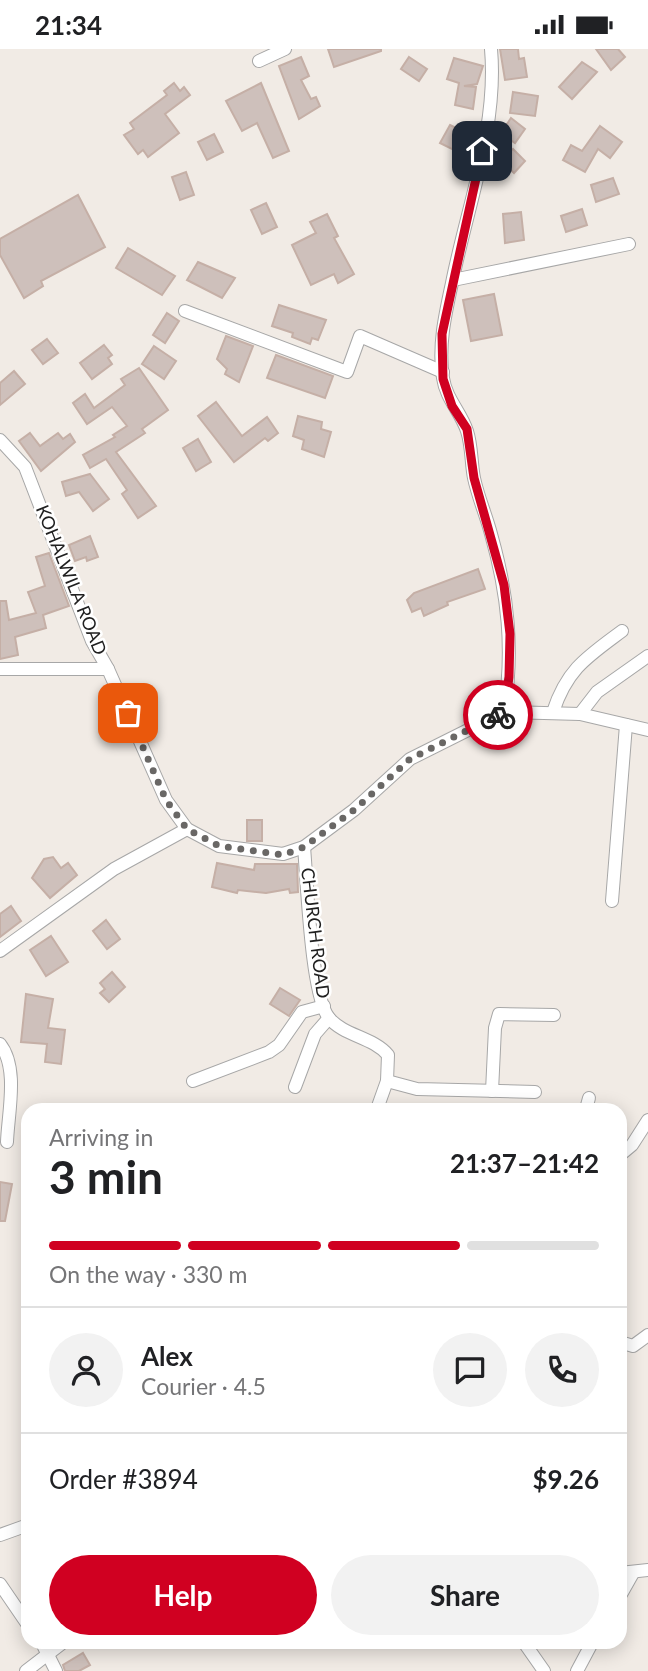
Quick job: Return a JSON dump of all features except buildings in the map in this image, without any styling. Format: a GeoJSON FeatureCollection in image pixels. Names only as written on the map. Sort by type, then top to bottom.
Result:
{"type":"FeatureCollection","features":[{"type":"Feature","properties":{"kind":"street"},"geometry":{"type":"LineString","coordinates":[[259,61],[285,49]]}},
{"type":"Feature","properties":{"kind":"street"},"geometry":{"type":"LineString","coordinates":[[491,49],[493,93],[488,128],[442,334],[443,372],[452,406],[467,429],[474,478],[504,585],[510,634],[509,677],[504,712]]}},
{"type":"Feature","properties":{"kind":"street"},"geometry":{"type":"LineString","coordinates":[[453,279],[629,244]]}},
{"type":"Feature","properties":{"kind":"street"},"geometry":{"type":"LineString","coordinates":[[185,311],[347,372],[360,336],[443,372]]}},
{"type":"Feature","properties":{"kind":"street","name":"KOHALWILA ROAD"},"geometry":{"type":"LineString","coordinates":[[0,440],[26,467],[92,641],[108,669],[166,800],[187,829],[219,846],[283,855],[304,847],[354,810],[410,759],[504,712],[580,714],[648,730]]}},
{"type":"Feature","properties":{"kind":"street"},"geometry":{"type":"LineString","coordinates":[[553,712],[570,674],[622,631]]}},
{"type":"Feature","properties":{"kind":"street"},"geometry":{"type":"LineString","coordinates":[[580,714],[597,692],[648,656]]}},
{"type":"Feature","properties":{"kind":"street"},"geometry":{"type":"LineString","coordinates":[[0,669],[108,669]]}},
{"type":"Feature","properties":{"kind":"street"},"geometry":{"type":"LineString","coordinates":[[612,901],[626,725]]}},
{"type":"Feature","properties":{"kind":"street"},"geometry":{"type":"LineString","coordinates":[[0,951],[114,869],[187,829]]}},
{"type":"Feature","properties":{"kind":"street","name":"CHURCH ROAD"},"geometry":{"type":"LineString","coordinates":[[304,847],[318,983],[326,1012],[380,1046],[388,1055],[387,1081],[379,1103]]}},
{"type":"Feature","properties":{"kind":"street"},"geometry":{"type":"LineString","coordinates":[[193,1081],[269,1052],[279,1045],[302,1012],[326,1012],[295,1087]]}},
{"type":"Feature","properties":{"kind":"street"},"geometry":{"type":"LineString","coordinates":[[492,1091],[496,1020],[499,1014],[554,1015]]}},
{"type":"Feature","properties":{"kind":"street"},"geometry":{"type":"LineString","coordinates":[[0,1044],[10,1067],[7,1142]]}},
{"type":"Feature","properties":{"kind":"street"},"geometry":{"type":"LineString","coordinates":[[387,1081],[417,1089],[535,1092]]}},
{"type":"Feature","properties":{"kind":"street"},"geometry":{"type":"LineString","coordinates":[[627,1149],[648,1120]]}},
{"type":"Feature","properties":{"kind":"street"},"geometry":{"type":"LineString","coordinates":[[627,1344],[633,1346],[648,1335]]}},
{"type":"Feature","properties":{"kind":"street"},"geometry":{"type":"LineString","coordinates":[[0,1535],[21,1528]]}},
{"type":"Feature","properties":{"kind":"street"},"geometry":{"type":"LineString","coordinates":[[627,1573],[648,1570]]}},
{"type":"Feature","properties":{"kind":"street"},"geometry":{"type":"LineString","coordinates":[[0,1584],[21,1615]]}},
{"type":"Feature","properties":{"kind":"street"},"geometry":{"type":"LineString","coordinates":[[47,1649],[56,1671]]}},
{"type":"Feature","properties":{"kind":"street"},"geometry":{"type":"LineString","coordinates":[[26,1671],[56,1649]]}},
{"type":"Feature","properties":{"kind":"street"},"geometry":{"type":"LineString","coordinates":[[529,1649],[544,1671]]}},
{"type":"Feature","properties":{"kind":"street"},"geometry":{"type":"LineString","coordinates":[[577,1671],[589,1649]]}},
{"type":"Feature","properties":{"kind":"way so far"},"geometry":{"type":"LineString","coordinates":[[128,713],[166,800],[187,829],[219,846],[283,855],[304,847],[354,810],[380,783],[410,759],[498,715]]}},
{"type":"Feature","properties":{"kind":"route"},"geometry":{"type":"LineString","coordinates":[[482,151],[465,217],[442,334],[443,379],[452,406],[467,429],[474,478],[504,585],[510,634],[509,677],[504,712],[498,715]]}}]}
